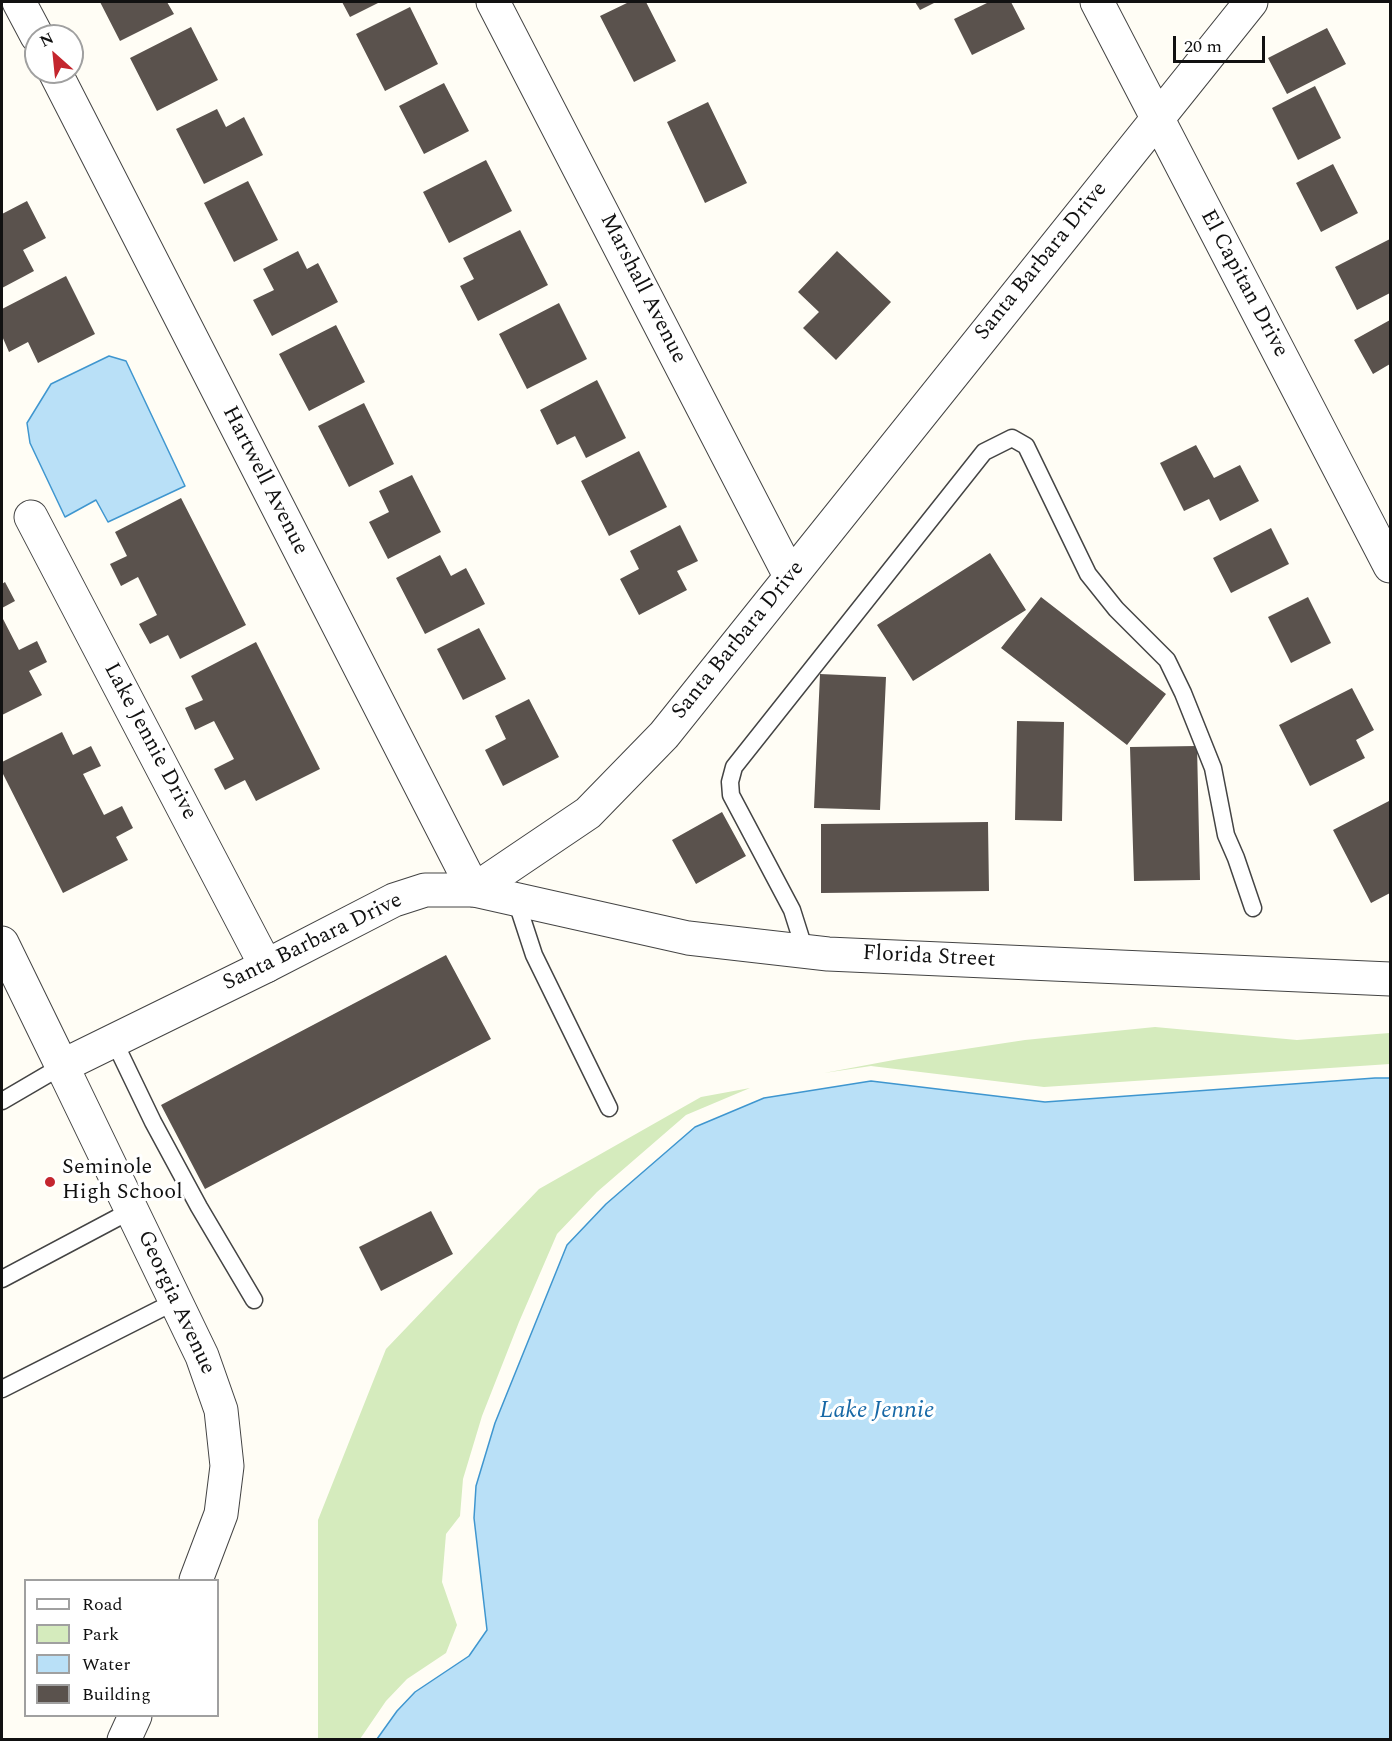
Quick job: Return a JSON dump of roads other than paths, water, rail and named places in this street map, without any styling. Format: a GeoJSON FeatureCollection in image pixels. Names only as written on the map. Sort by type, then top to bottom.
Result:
{"type":"FeatureCollection","features":[{"type":"Feature","properties":{"kind":"street"},"geometry":{"type":"LineString","coordinates":[[19,2],[31,24]]}},
{"type":"Feature","properties":{"kind":"street","name":"Marshall Avenue"},"geometry":{"type":"LineString","coordinates":[[493,2],[790,576]]}},
{"type":"Feature","properties":{"kind":"street","name":"El Capitan Drive"},"geometry":{"type":"LineString","coordinates":[[1097,2],[1390,566]]}},
{"type":"Feature","properties":{"kind":"street","name":"Santa Barbara Drive"},"geometry":{"type":"LineString","coordinates":[[62,1066],[394,900],[425,890],[474,890],[588,813],[664,735],[1251,2]]}},
{"type":"Feature","properties":{"kind":"street","name":"Hartwell Avenue"},"geometry":{"type":"LineString","coordinates":[[61,84],[474,890]]}},
{"type":"Feature","properties":{"kind":"street","name":"Lake Jennie Drive"},"geometry":{"type":"LineString","coordinates":[[31,517],[266,966]]}},
{"type":"Feature","properties":{"kind":"street","name":"Florida Street"},"geometry":{"type":"LineString","coordinates":[[474,890],[688,938],[805,951],[1390,979]]}},
{"type":"Feature","properties":{"kind":"street","name":"Georgia Avenue"},"geometry":{"type":"LineString","coordinates":[[2,943],[202,1356],[221,1410],[227,1466],[221,1514],[197,1579]]}},
{"type":"Feature","properties":{"kind":"street"},"geometry":{"type":"LineString","coordinates":[[124,1740],[135,1717]]}},
{"type":"Feature","properties":{"kind":"lane"},"geometry":{"type":"LineString","coordinates":[[805,951],[792,910],[731,795],[730,782],[734,767],[984,452],[1012,438],[1026,446],[1088,574],[1116,609],[1167,660],[1213,768],[1226,836],[1253,908]]}},
{"type":"Feature","properties":{"kind":"lane"},"geometry":{"type":"LineString","coordinates":[[516,900],[534,955],[609,1108]]}},
{"type":"Feature","properties":{"kind":"lane"},"geometry":{"type":"LineString","coordinates":[[114,1041],[153,1122],[254,1300]]}},
{"type":"Feature","properties":{"kind":"lane"},"geometry":{"type":"LineString","coordinates":[[2,1101],[62,1066]]}},
{"type":"Feature","properties":{"kind":"lane"},"geometry":{"type":"LineString","coordinates":[[2,1279],[132,1210]]}},
{"type":"Feature","properties":{"kind":"lane"},"geometry":{"type":"LineString","coordinates":[[2,1389],[176,1301]]}},
{"type":"Feature","properties":{"kind":"water"},"geometry":{"type":"Polygon","coordinates":[[[109,356],[126,361],[185,486],[108,522],[96,500],[65,517],[30,443],[27,423],[51,384],[109,356]]]}},
{"type":"Feature","properties":{"kind":"water","name":"Lake Jennie"},"geometry":{"type":"Polygon","coordinates":[[[1390,1078],[1390,1739],[377,1739],[397,1711],[415,1692],[469,1656],[487,1630],[474,1518],[476,1486],[495,1423],[567,1245],[606,1204],[695,1127],[764,1098],[871,1081],[1045,1102],[1390,1078]]]}},
{"type":"Feature","properties":{"kind":"place","name":"Seminole High School"},"geometry":{"type":"Point","coordinates":[50,1182]}}]}
